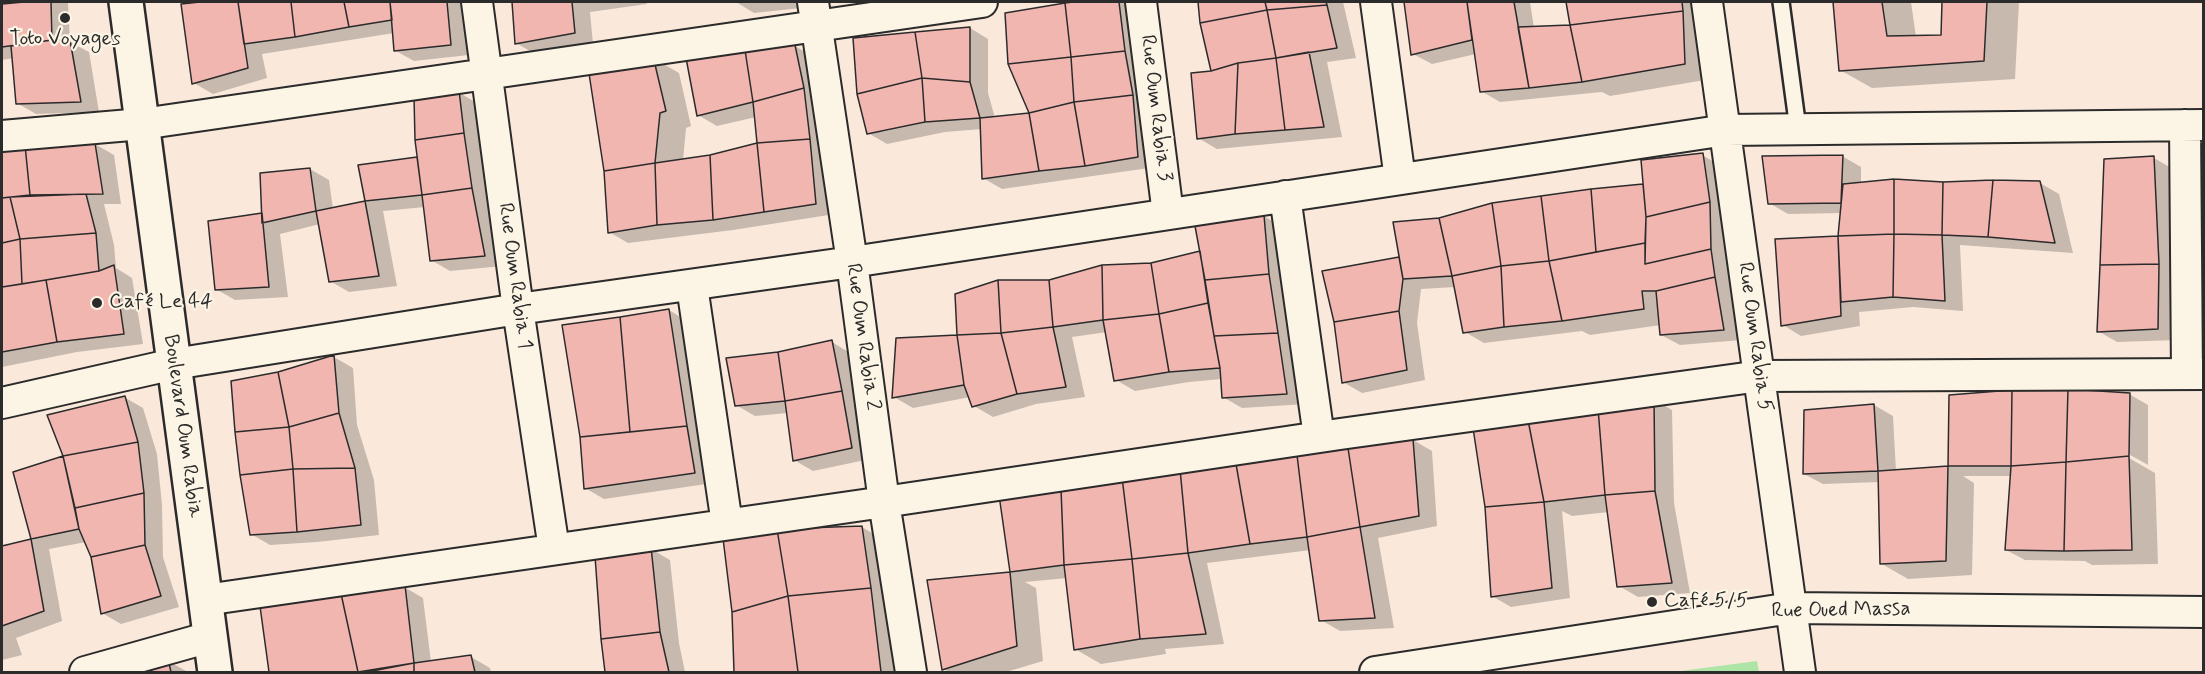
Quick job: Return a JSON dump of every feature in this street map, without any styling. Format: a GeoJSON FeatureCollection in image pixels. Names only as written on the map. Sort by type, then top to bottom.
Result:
{"type":"FeatureCollection","features":[{"type":"Feature","properties":{"kind":"street","name":"Boulevard Oum Rabia"},"geometry":{"type":"LineString","coordinates":[[126,2],[214,672]]}},
{"type":"Feature","properties":{"kind":"street","name":"Rue Oum Rabia 1"},"geometry":{"type":"LineString","coordinates":[[477,2],[518,309],[554,549]]}},
{"type":"Feature","properties":{"kind":"street"},"geometry":{"type":"LineString","coordinates":[[2,136],[142,124],[486,74],[815,14],[982,2]]}},
{"type":"Feature","properties":{"kind":"street","name":"Rue Oum Rabia 3"},"geometry":{"type":"LineString","coordinates":[[1141,2],[1168,214]]}},
{"type":"Feature","properties":{"kind":"street"},"geometry":{"type":"LineString","coordinates":[[1376,2],[1400,179]]}},
{"type":"Feature","properties":{"kind":"street","name":"Rue Oum Rabia 5"},"geometry":{"type":"LineString","coordinates":[[1707,2],[1800,672]]}},
{"type":"Feature","properties":{"kind":"street","name":"Rue Oum Rabia 2"},"geometry":{"type":"LineString","coordinates":[[815,14],[852,262],[884,502],[911,672]]}},
{"type":"Feature","properties":{"kind":"street"},"geometry":{"type":"LineString","coordinates":[[2,403],[174,364],[518,309],[692,286],[1725,130],[2194,125],[2195,374],[1760,376],[1318,437],[205,600]]}},
{"type":"Feature","properties":{"kind":"street"},"geometry":{"type":"LineString","coordinates":[[1284,196],[1318,437]]}},
{"type":"Feature","properties":{"kind":"street"},"geometry":{"type":"LineString","coordinates":[[692,286],[728,524]]}},
{"type":"Feature","properties":{"kind":"street","name":"Rue Oued Massa"},"geometry":{"type":"LineString","coordinates":[[1375,672],[1791,608],[2204,612]]}},
{"type":"Feature","properties":{"kind":"street"},"geometry":{"type":"LineString","coordinates":[[86,672],[210,637]]}},
{"type":"Feature","properties":{"kind":"lane"},"geometry":{"type":"LineString","coordinates":[[1781,2],[1798,129]]}},
{"type":"Feature","properties":{"kind":"green space"},"geometry":{"type":"Polygon","coordinates":[[[1757,661],[1759,672],[1673,672],[1757,661]]]}},
{"type":"Feature","properties":{"kind":"building"},"geometry":{"type":"Polygon","coordinates":[[[51,2],[52,40],[2,47],[2,4],[51,2]]]}},
{"type":"Feature","properties":{"kind":"building"},"geometry":{"type":"Polygon","coordinates":[[[238,2],[248,68],[192,84],[181,4],[238,2]]]}},
{"type":"Feature","properties":{"kind":"building"},"geometry":{"type":"Polygon","coordinates":[[[238,2],[291,2],[295,37],[244,44],[238,2]]]}},
{"type":"Feature","properties":{"kind":"building"},"geometry":{"type":"Polygon","coordinates":[[[291,2],[344,2],[349,27],[295,37],[291,2]]]}},
{"type":"Feature","properties":{"kind":"building"},"geometry":{"type":"Polygon","coordinates":[[[344,2],[390,2],[392,20],[349,27],[344,2]]]}},
{"type":"Feature","properties":{"kind":"building"},"geometry":{"type":"Polygon","coordinates":[[[390,2],[447,2],[451,45],[394,51],[390,2]]]}},
{"type":"Feature","properties":{"kind":"building"},"geometry":{"type":"Polygon","coordinates":[[[512,2],[572,2],[575,33],[515,44],[512,2]]]}},
{"type":"Feature","properties":{"kind":"building"},"geometry":{"type":"Polygon","coordinates":[[[1119,2],[1125,51],[1071,57],[1065,3],[1119,2]]]}},
{"type":"Feature","properties":{"kind":"building"},"geometry":{"type":"Polygon","coordinates":[[[1198,2],[1265,2],[1267,10],[1200,23],[1198,2]]]}},
{"type":"Feature","properties":{"kind":"building"},"geometry":{"type":"Polygon","coordinates":[[[1265,2],[1326,2],[1327,5],[1267,10],[1265,2]]]}},
{"type":"Feature","properties":{"kind":"building"},"geometry":{"type":"Polygon","coordinates":[[[1404,2],[1467,2],[1472,40],[1411,55],[1404,2]]]}},
{"type":"Feature","properties":{"kind":"building"},"geometry":{"type":"Polygon","coordinates":[[[1467,2],[1514,2],[1529,88],[1480,92],[1467,2]]]}},
{"type":"Feature","properties":{"kind":"building"},"geometry":{"type":"Polygon","coordinates":[[[1566,2],[1682,2],[1683,11],[1570,25],[1566,2]]]}},
{"type":"Feature","properties":{"kind":"building"},"geometry":{"type":"Polygon","coordinates":[[[1833,2],[1882,2],[1887,36],[1941,35],[1942,2],[1987,2],[1984,61],[1839,71],[1833,2]]]}},
{"type":"Feature","properties":{"kind":"building"},"geometry":{"type":"Polygon","coordinates":[[[1065,3],[1071,57],[1008,64],[1005,13],[1065,3]]]}},
{"type":"Feature","properties":{"kind":"building"},"geometry":{"type":"Polygon","coordinates":[[[1327,5],[1337,48],[1276,58],[1267,10],[1327,5]]]}},
{"type":"Feature","properties":{"kind":"building"},"geometry":{"type":"Polygon","coordinates":[[[1267,10],[1276,58],[1238,63],[1211,71],[1200,23],[1267,10]]]}},
{"type":"Feature","properties":{"kind":"building"},"geometry":{"type":"Polygon","coordinates":[[[1683,11],[1685,64],[1582,82],[1570,25],[1683,11]]]}},
{"type":"Feature","properties":{"kind":"building"},"geometry":{"type":"Polygon","coordinates":[[[1570,25],[1582,82],[1529,88],[1518,27],[1570,25]]]}},
{"type":"Feature","properties":{"kind":"building"},"geometry":{"type":"Polygon","coordinates":[[[970,27],[970,82],[922,78],[915,32],[970,27]]]}},
{"type":"Feature","properties":{"kind":"building"},"geometry":{"type":"Polygon","coordinates":[[[915,32],[922,78],[857,94],[853,38],[915,32]]]}},
{"type":"Feature","properties":{"kind":"building"},"geometry":{"type":"Polygon","coordinates":[[[52,40],[70,40],[81,102],[16,104],[11,46],[52,40]]]}},
{"type":"Feature","properties":{"kind":"building"},"geometry":{"type":"Polygon","coordinates":[[[795,45],[804,88],[753,102],[745,50],[795,45]]]}},
{"type":"Feature","properties":{"kind":"building"},"geometry":{"type":"Polygon","coordinates":[[[745,50],[753,102],[697,116],[686,58],[745,50]]]}},
{"type":"Feature","properties":{"kind":"building"},"geometry":{"type":"Polygon","coordinates":[[[1125,51],[1133,95],[1074,102],[1071,57],[1125,51]]]}},
{"type":"Feature","properties":{"kind":"building"},"geometry":{"type":"Polygon","coordinates":[[[1309,52],[1324,127],[1285,130],[1276,58],[1309,52]]]}},
{"type":"Feature","properties":{"kind":"building"},"geometry":{"type":"Polygon","coordinates":[[[653,56],[666,111],[660,113],[655,163],[604,171],[588,67],[653,56]]]}},
{"type":"Feature","properties":{"kind":"building"},"geometry":{"type":"Polygon","coordinates":[[[1071,57],[1074,102],[1029,113],[1008,64],[1071,57]]]}},
{"type":"Feature","properties":{"kind":"building"},"geometry":{"type":"Polygon","coordinates":[[[1276,58],[1285,130],[1235,134],[1238,63],[1276,58]]]}},
{"type":"Feature","properties":{"kind":"building"},"geometry":{"type":"Polygon","coordinates":[[[1238,63],[1235,134],[1197,139],[1191,73],[1211,71],[1238,63]]]}},
{"type":"Feature","properties":{"kind":"building"},"geometry":{"type":"Polygon","coordinates":[[[922,78],[925,122],[867,134],[857,94],[922,78]]]}},
{"type":"Feature","properties":{"kind":"building"},"geometry":{"type":"Polygon","coordinates":[[[922,78],[970,82],[980,118],[925,122],[922,78]]]}},
{"type":"Feature","properties":{"kind":"building"},"geometry":{"type":"Polygon","coordinates":[[[804,88],[810,139],[757,143],[753,102],[804,88]]]}},
{"type":"Feature","properties":{"kind":"building"},"geometry":{"type":"Polygon","coordinates":[[[459,90],[464,133],[415,140],[414,97],[459,90]]]}},
{"type":"Feature","properties":{"kind":"building"},"geometry":{"type":"Polygon","coordinates":[[[1133,95],[1138,157],[1085,166],[1074,102],[1133,95]]]}},
{"type":"Feature","properties":{"kind":"building"},"geometry":{"type":"Polygon","coordinates":[[[1074,102],[1085,166],[1039,171],[1029,113],[1074,102]]]}},
{"type":"Feature","properties":{"kind":"building"},"geometry":{"type":"Polygon","coordinates":[[[1029,113],[1039,171],[982,179],[980,118],[1029,113]]]}},
{"type":"Feature","properties":{"kind":"building"},"geometry":{"type":"Polygon","coordinates":[[[464,133],[472,188],[422,195],[415,140],[464,133]]]}},
{"type":"Feature","properties":{"kind":"building"},"geometry":{"type":"Polygon","coordinates":[[[810,139],[816,204],[764,212],[757,143],[810,139]]]}},
{"type":"Feature","properties":{"kind":"building"},"geometry":{"type":"Polygon","coordinates":[[[95,143],[103,194],[30,195],[25,145],[95,143]]]}},
{"type":"Feature","properties":{"kind":"building"},"geometry":{"type":"Polygon","coordinates":[[[757,143],[764,212],[713,220],[710,155],[757,143]]]}},
{"type":"Feature","properties":{"kind":"building"},"geometry":{"type":"Polygon","coordinates":[[[25,145],[30,195],[2,198],[2,149],[25,145]]]}},
{"type":"Feature","properties":{"kind":"building"},"geometry":{"type":"Polygon","coordinates":[[[1703,153],[1710,202],[1646,217],[1641,160],[1703,153]]]}},
{"type":"Feature","properties":{"kind":"building"},"geometry":{"type":"Polygon","coordinates":[[[710,155],[713,220],[657,225],[655,163],[710,155]]]}},
{"type":"Feature","properties":{"kind":"building"},"geometry":{"type":"Polygon","coordinates":[[[1843,155],[1841,203],[1768,204],[1762,156],[1843,155]]]}},
{"type":"Feature","properties":{"kind":"building"},"geometry":{"type":"Polygon","coordinates":[[[2154,156],[2159,264],[2100,265],[2104,159],[2154,156]]]}},
{"type":"Feature","properties":{"kind":"building"},"geometry":{"type":"Polygon","coordinates":[[[417,157],[422,195],[365,201],[358,165],[417,157]]]}},
{"type":"Feature","properties":{"kind":"building"},"geometry":{"type":"Polygon","coordinates":[[[655,163],[657,225],[608,233],[604,171],[655,163]]]}},
{"type":"Feature","properties":{"kind":"building"},"geometry":{"type":"Polygon","coordinates":[[[310,168],[316,211],[262,223],[260,173],[310,168]]]}},
{"type":"Feature","properties":{"kind":"building"},"geometry":{"type":"Polygon","coordinates":[[[1894,179],[1943,182],[1942,235],[1894,234],[1894,179]]]}},
{"type":"Feature","properties":{"kind":"building"},"geometry":{"type":"Polygon","coordinates":[[[1894,179],[1894,234],[1838,236],[1843,184],[1894,179]]]}},
{"type":"Feature","properties":{"kind":"building"},"geometry":{"type":"Polygon","coordinates":[[[1993,180],[1988,237],[1942,235],[1943,182],[1993,180]]]}},
{"type":"Feature","properties":{"kind":"building"},"geometry":{"type":"Polygon","coordinates":[[[1993,180],[2040,181],[2055,243],[1988,237],[1993,180]]]}},
{"type":"Feature","properties":{"kind":"building"},"geometry":{"type":"Polygon","coordinates":[[[1643,184],[1646,217],[1645,243],[1596,252],[1591,189],[1643,184]]]}},
{"type":"Feature","properties":{"kind":"building"},"geometry":{"type":"Polygon","coordinates":[[[472,188],[485,256],[430,261],[422,195],[472,188]]]}},
{"type":"Feature","properties":{"kind":"building"},"geometry":{"type":"Polygon","coordinates":[[[1591,189],[1596,252],[1549,261],[1541,196],[1591,189]]]}},
{"type":"Feature","properties":{"kind":"building"},"geometry":{"type":"Polygon","coordinates":[[[86,194],[96,233],[20,239],[10,197],[86,194]]]}},
{"type":"Feature","properties":{"kind":"building"},"geometry":{"type":"Polygon","coordinates":[[[1541,196],[1549,261],[1501,266],[1492,203],[1541,196]]]}},
{"type":"Feature","properties":{"kind":"building"},"geometry":{"type":"Polygon","coordinates":[[[10,197],[20,239],[2,243],[2,198],[10,197]]]}},
{"type":"Feature","properties":{"kind":"building"},"geometry":{"type":"Polygon","coordinates":[[[365,201],[379,276],[329,282],[316,211],[365,201]]]}},
{"type":"Feature","properties":{"kind":"building"},"geometry":{"type":"Polygon","coordinates":[[[1710,202],[1711,249],[1645,264],[1646,217],[1710,202]]]}},
{"type":"Feature","properties":{"kind":"building"},"geometry":{"type":"Polygon","coordinates":[[[1492,203],[1501,266],[1452,276],[1439,218],[1492,203]]]}},
{"type":"Feature","properties":{"kind":"building"},"geometry":{"type":"Polygon","coordinates":[[[262,213],[269,287],[215,290],[208,221],[262,213]]]}},
{"type":"Feature","properties":{"kind":"building"},"geometry":{"type":"Polygon","coordinates":[[[1264,215],[1269,274],[1205,280],[1195,226],[1264,215]]]}},
{"type":"Feature","properties":{"kind":"building"},"geometry":{"type":"Polygon","coordinates":[[[1439,218],[1452,276],[1403,279],[1393,222],[1439,218]]]}},
{"type":"Feature","properties":{"kind":"building"},"geometry":{"type":"Polygon","coordinates":[[[96,233],[99,271],[22,284],[20,239],[96,233]]]}},
{"type":"Feature","properties":{"kind":"building"},"geometry":{"type":"Polygon","coordinates":[[[1894,234],[1942,235],[1945,301],[1893,297],[1894,234]]]}},
{"type":"Feature","properties":{"kind":"building"},"geometry":{"type":"Polygon","coordinates":[[[1894,234],[1893,297],[1841,302],[1838,236],[1894,234]]]}},
{"type":"Feature","properties":{"kind":"building"},"geometry":{"type":"Polygon","coordinates":[[[1838,236],[1841,316],[1781,326],[1775,239],[1838,236]]]}},
{"type":"Feature","properties":{"kind":"building"},"geometry":{"type":"Polygon","coordinates":[[[20,239],[22,284],[2,287],[2,243],[20,239]]]}},
{"type":"Feature","properties":{"kind":"building"},"geometry":{"type":"Polygon","coordinates":[[[1645,243],[1645,264],[1711,249],[1715,277],[1656,291],[1642,291],[1644,309],[1562,321],[1549,261],[1645,243]]]}},
{"type":"Feature","properties":{"kind":"building"},"geometry":{"type":"Polygon","coordinates":[[[1200,251],[1208,303],[1159,314],[1151,263],[1200,251]]]}},
{"type":"Feature","properties":{"kind":"building"},"geometry":{"type":"Polygon","coordinates":[[[1399,257],[1403,279],[1399,311],[1334,322],[1322,271],[1399,257]]]}},
{"type":"Feature","properties":{"kind":"building"},"geometry":{"type":"Polygon","coordinates":[[[1549,261],[1562,321],[1504,327],[1501,266],[1549,261]]]}},
{"type":"Feature","properties":{"kind":"building"},"geometry":{"type":"Polygon","coordinates":[[[1151,263],[1159,314],[1103,320],[1102,265],[1151,263]]]}},
{"type":"Feature","properties":{"kind":"building"},"geometry":{"type":"Polygon","coordinates":[[[2159,264],[2158,329],[2097,332],[2100,265],[2159,264]]]}},
{"type":"Feature","properties":{"kind":"building"},"geometry":{"type":"Polygon","coordinates":[[[114,265],[124,334],[57,342],[46,280],[99,271],[114,265]]]}},
{"type":"Feature","properties":{"kind":"building"},"geometry":{"type":"Polygon","coordinates":[[[1102,265],[1103,320],[1053,327],[1049,280],[1102,265]]]}},
{"type":"Feature","properties":{"kind":"building"},"geometry":{"type":"Polygon","coordinates":[[[1501,266],[1504,327],[1463,333],[1452,276],[1501,266]]]}},
{"type":"Feature","properties":{"kind":"building"},"geometry":{"type":"Polygon","coordinates":[[[1269,274],[1278,333],[1214,336],[1205,280],[1269,274]]]}},
{"type":"Feature","properties":{"kind":"building"},"geometry":{"type":"Polygon","coordinates":[[[1715,277],[1724,330],[1660,335],[1656,291],[1715,277]]]}},
{"type":"Feature","properties":{"kind":"building"},"geometry":{"type":"Polygon","coordinates":[[[46,280],[57,342],[2,352],[2,287],[46,280]]]}},
{"type":"Feature","properties":{"kind":"building"},"geometry":{"type":"Polygon","coordinates":[[[998,280],[1001,333],[957,335],[955,294],[998,280]]]}},
{"type":"Feature","properties":{"kind":"building"},"geometry":{"type":"Polygon","coordinates":[[[998,280],[1049,280],[1053,327],[1001,333],[998,280]]]}},
{"type":"Feature","properties":{"kind":"building"},"geometry":{"type":"Polygon","coordinates":[[[1208,303],[1220,368],[1169,372],[1159,314],[1208,303]]]}},
{"type":"Feature","properties":{"kind":"building"},"geometry":{"type":"Polygon","coordinates":[[[669,309],[687,426],[630,432],[620,317],[669,309]]]}},
{"type":"Feature","properties":{"kind":"building"},"geometry":{"type":"Polygon","coordinates":[[[1399,311],[1407,370],[1342,383],[1334,322],[1399,311]]]}},
{"type":"Feature","properties":{"kind":"building"},"geometry":{"type":"Polygon","coordinates":[[[1159,314],[1169,372],[1114,381],[1103,320],[1159,314]]]}},
{"type":"Feature","properties":{"kind":"building"},"geometry":{"type":"Polygon","coordinates":[[[620,317],[630,432],[580,437],[562,325],[620,317]]]}},
{"type":"Feature","properties":{"kind":"building"},"geometry":{"type":"Polygon","coordinates":[[[1053,327],[1066,387],[1017,394],[1001,333],[1053,327]]]}},
{"type":"Feature","properties":{"kind":"building"},"geometry":{"type":"Polygon","coordinates":[[[1001,333],[1017,394],[972,407],[964,385],[957,335],[1001,333]]]}},
{"type":"Feature","properties":{"kind":"building"},"geometry":{"type":"Polygon","coordinates":[[[1278,333],[1287,394],[1222,398],[1220,368],[1214,336],[1278,333]]]}},
{"type":"Feature","properties":{"kind":"building"},"geometry":{"type":"Polygon","coordinates":[[[957,335],[964,385],[892,398],[896,338],[957,335]]]}},
{"type":"Feature","properties":{"kind":"building"},"geometry":{"type":"Polygon","coordinates":[[[832,340],[842,391],[785,401],[778,352],[832,340]]]}},
{"type":"Feature","properties":{"kind":"building"},"geometry":{"type":"Polygon","coordinates":[[[778,352],[785,401],[735,406],[726,358],[778,352]]]}},
{"type":"Feature","properties":{"kind":"building"},"geometry":{"type":"Polygon","coordinates":[[[334,355],[339,413],[289,427],[278,372],[334,355]]]}},
{"type":"Feature","properties":{"kind":"building"},"geometry":{"type":"Polygon","coordinates":[[[278,372],[289,427],[235,432],[231,381],[278,372]]]}},
{"type":"Feature","properties":{"kind":"building"},"geometry":{"type":"Polygon","coordinates":[[[2068,389],[2066,462],[2011,466],[2012,390],[2068,389]]]}},
{"type":"Feature","properties":{"kind":"building"},"geometry":{"type":"Polygon","coordinates":[[[2068,389],[2130,393],[2129,456],[2066,462],[2068,389]]]}},
{"type":"Feature","properties":{"kind":"building"},"geometry":{"type":"Polygon","coordinates":[[[2012,390],[2011,466],[1948,466],[1949,395],[2012,390]]]}},
{"type":"Feature","properties":{"kind":"building"},"geometry":{"type":"Polygon","coordinates":[[[842,391],[852,448],[793,461],[785,401],[842,391]]]}},
{"type":"Feature","properties":{"kind":"building"},"geometry":{"type":"Polygon","coordinates":[[[125,396],[138,442],[63,456],[47,415],[125,396]]]}},
{"type":"Feature","properties":{"kind":"building"},"geometry":{"type":"Polygon","coordinates":[[[1654,398],[1655,491],[1605,495],[1598,408],[1654,398]]]}},
{"type":"Feature","properties":{"kind":"building"},"geometry":{"type":"Polygon","coordinates":[[[1874,404],[1878,471],[1803,474],[1804,410],[1874,404]]]}},
{"type":"Feature","properties":{"kind":"building"},"geometry":{"type":"Polygon","coordinates":[[[1598,408],[1605,495],[1544,502],[1528,420],[1598,408]]]}},
{"type":"Feature","properties":{"kind":"building"},"geometry":{"type":"Polygon","coordinates":[[[339,413],[355,468],[293,469],[289,427],[339,413]]]}},
{"type":"Feature","properties":{"kind":"building"},"geometry":{"type":"Polygon","coordinates":[[[1528,420],[1544,502],[1485,507],[1473,428],[1528,420]]]}},
{"type":"Feature","properties":{"kind":"building"},"geometry":{"type":"Polygon","coordinates":[[[687,426],[695,473],[584,489],[580,437],[687,426]]]}},
{"type":"Feature","properties":{"kind":"building"},"geometry":{"type":"Polygon","coordinates":[[[289,427],[293,469],[240,475],[235,432],[289,427]]]}},
{"type":"Feature","properties":{"kind":"building"},"geometry":{"type":"Polygon","coordinates":[[[1413,439],[1419,516],[1360,527],[1348,448],[1413,439]]]}},
{"type":"Feature","properties":{"kind":"building"},"geometry":{"type":"Polygon","coordinates":[[[138,442],[144,493],[75,508],[63,456],[138,442]]]}},
{"type":"Feature","properties":{"kind":"building"},"geometry":{"type":"Polygon","coordinates":[[[1348,448],[1360,527],[1307,537],[1297,455],[1348,448]]]}},
{"type":"Feature","properties":{"kind":"building"},"geometry":{"type":"Polygon","coordinates":[[[1297,455],[1307,537],[1250,544],[1236,464],[1297,455]]]}},
{"type":"Feature","properties":{"kind":"building"},"geometry":{"type":"Polygon","coordinates":[[[63,456],[79,529],[31,539],[13,472],[63,456]]]}},
{"type":"Feature","properties":{"kind":"building"},"geometry":{"type":"Polygon","coordinates":[[[2129,456],[2132,550],[2064,551],[2066,462],[2129,456]]]}},
{"type":"Feature","properties":{"kind":"building"},"geometry":{"type":"Polygon","coordinates":[[[2066,462],[2064,551],[2005,550],[2011,466],[2066,462]]]}},
{"type":"Feature","properties":{"kind":"building"},"geometry":{"type":"Polygon","coordinates":[[[1236,464],[1250,544],[1188,553],[1180,469],[1236,464]]]}},
{"type":"Feature","properties":{"kind":"building"},"geometry":{"type":"Polygon","coordinates":[[[1948,466],[1946,561],[1880,564],[1878,471],[1948,466]]]}},
{"type":"Feature","properties":{"kind":"building"},"geometry":{"type":"Polygon","coordinates":[[[355,468],[361,525],[297,532],[293,469],[355,468]]]}},
{"type":"Feature","properties":{"kind":"building"},"geometry":{"type":"Polygon","coordinates":[[[293,469],[297,532],[250,535],[240,475],[293,469]]]}},
{"type":"Feature","properties":{"kind":"building"},"geometry":{"type":"Polygon","coordinates":[[[1180,469],[1188,553],[1132,559],[1122,477],[1180,469]]]}},
{"type":"Feature","properties":{"kind":"building"},"geometry":{"type":"Polygon","coordinates":[[[1122,477],[1132,559],[1064,565],[1061,489],[1122,477]]]}},
{"type":"Feature","properties":{"kind":"building"},"geometry":{"type":"Polygon","coordinates":[[[1061,489],[1064,565],[1010,572],[999,495],[1061,489]]]}},
{"type":"Feature","properties":{"kind":"building"},"geometry":{"type":"Polygon","coordinates":[[[1655,491],[1672,583],[1617,587],[1605,495],[1655,491]]]}},
{"type":"Feature","properties":{"kind":"building"},"geometry":{"type":"Polygon","coordinates":[[[144,493],[145,545],[91,557],[79,529],[75,508],[144,493]]]}},
{"type":"Feature","properties":{"kind":"building"},"geometry":{"type":"Polygon","coordinates":[[[1544,502],[1552,588],[1491,597],[1485,507],[1544,502]]]}},
{"type":"Feature","properties":{"kind":"building"},"geometry":{"type":"Polygon","coordinates":[[[862,526],[871,588],[788,596],[777,529],[862,526]]]}},
{"type":"Feature","properties":{"kind":"building"},"geometry":{"type":"Polygon","coordinates":[[[1360,527],[1375,618],[1319,621],[1307,537],[1360,527]]]}},
{"type":"Feature","properties":{"kind":"building"},"geometry":{"type":"Polygon","coordinates":[[[777,529],[788,596],[732,612],[722,530],[777,529]]]}},
{"type":"Feature","properties":{"kind":"building"},"geometry":{"type":"Polygon","coordinates":[[[31,539],[44,611],[2,626],[2,546],[31,539]]]}},
{"type":"Feature","properties":{"kind":"building"},"geometry":{"type":"Polygon","coordinates":[[[145,545],[161,596],[101,614],[91,557],[145,545]]]}},
{"type":"Feature","properties":{"kind":"building"},"geometry":{"type":"Polygon","coordinates":[[[651,547],[660,632],[601,639],[595,556],[651,547]]]}},
{"type":"Feature","properties":{"kind":"building"},"geometry":{"type":"Polygon","coordinates":[[[1188,553],[1206,634],[1140,639],[1132,559],[1188,553]]]}},
{"type":"Feature","properties":{"kind":"building"},"geometry":{"type":"Polygon","coordinates":[[[1132,559],[1140,639],[1074,650],[1064,565],[1132,559]]]}},
{"type":"Feature","properties":{"kind":"building"},"geometry":{"type":"Polygon","coordinates":[[[1010,572],[1017,646],[942,670],[927,580],[1010,572]]]}},
{"type":"Feature","properties":{"kind":"building"},"geometry":{"type":"Polygon","coordinates":[[[405,585],[414,663],[358,672],[340,589],[405,585]]]}},
{"type":"Feature","properties":{"kind":"building"},"geometry":{"type":"Polygon","coordinates":[[[871,588],[881,672],[798,672],[788,596],[871,588]]]}},
{"type":"Feature","properties":{"kind":"building"},"geometry":{"type":"Polygon","coordinates":[[[340,589],[358,672],[269,672],[259,599],[340,589]]]}},
{"type":"Feature","properties":{"kind":"building"},"geometry":{"type":"Polygon","coordinates":[[[788,596],[798,672],[734,672],[732,612],[788,596]]]}},
{"type":"Feature","properties":{"kind":"building"},"geometry":{"type":"Polygon","coordinates":[[[660,632],[669,672],[605,672],[601,639],[660,632]]]}},
{"type":"Feature","properties":{"kind":"building"},"geometry":{"type":"Polygon","coordinates":[[[471,655],[475,672],[414,672],[414,663],[471,655]]]}},
{"type":"Feature","properties":{"kind":"building"},"geometry":{"type":"Polygon","coordinates":[[[168,659],[171,672],[125,672],[168,659]]]}},
{"type":"Feature","properties":{"kind":"building"},"geometry":{"type":"Polygon","coordinates":[[[414,663],[414,672],[367,672],[414,663]]]}},
{"type":"Feature","properties":{"kind":"place","name":"Toto Voyages"},"geometry":{"type":"Point","coordinates":[65,18]}},
{"type":"Feature","properties":{"kind":"place","name":"Café Le 44"},"geometry":{"type":"Point","coordinates":[97,303]}},
{"type":"Feature","properties":{"kind":"place","name":"Café 5/5"},"geometry":{"type":"Point","coordinates":[1652,602]}}]}
